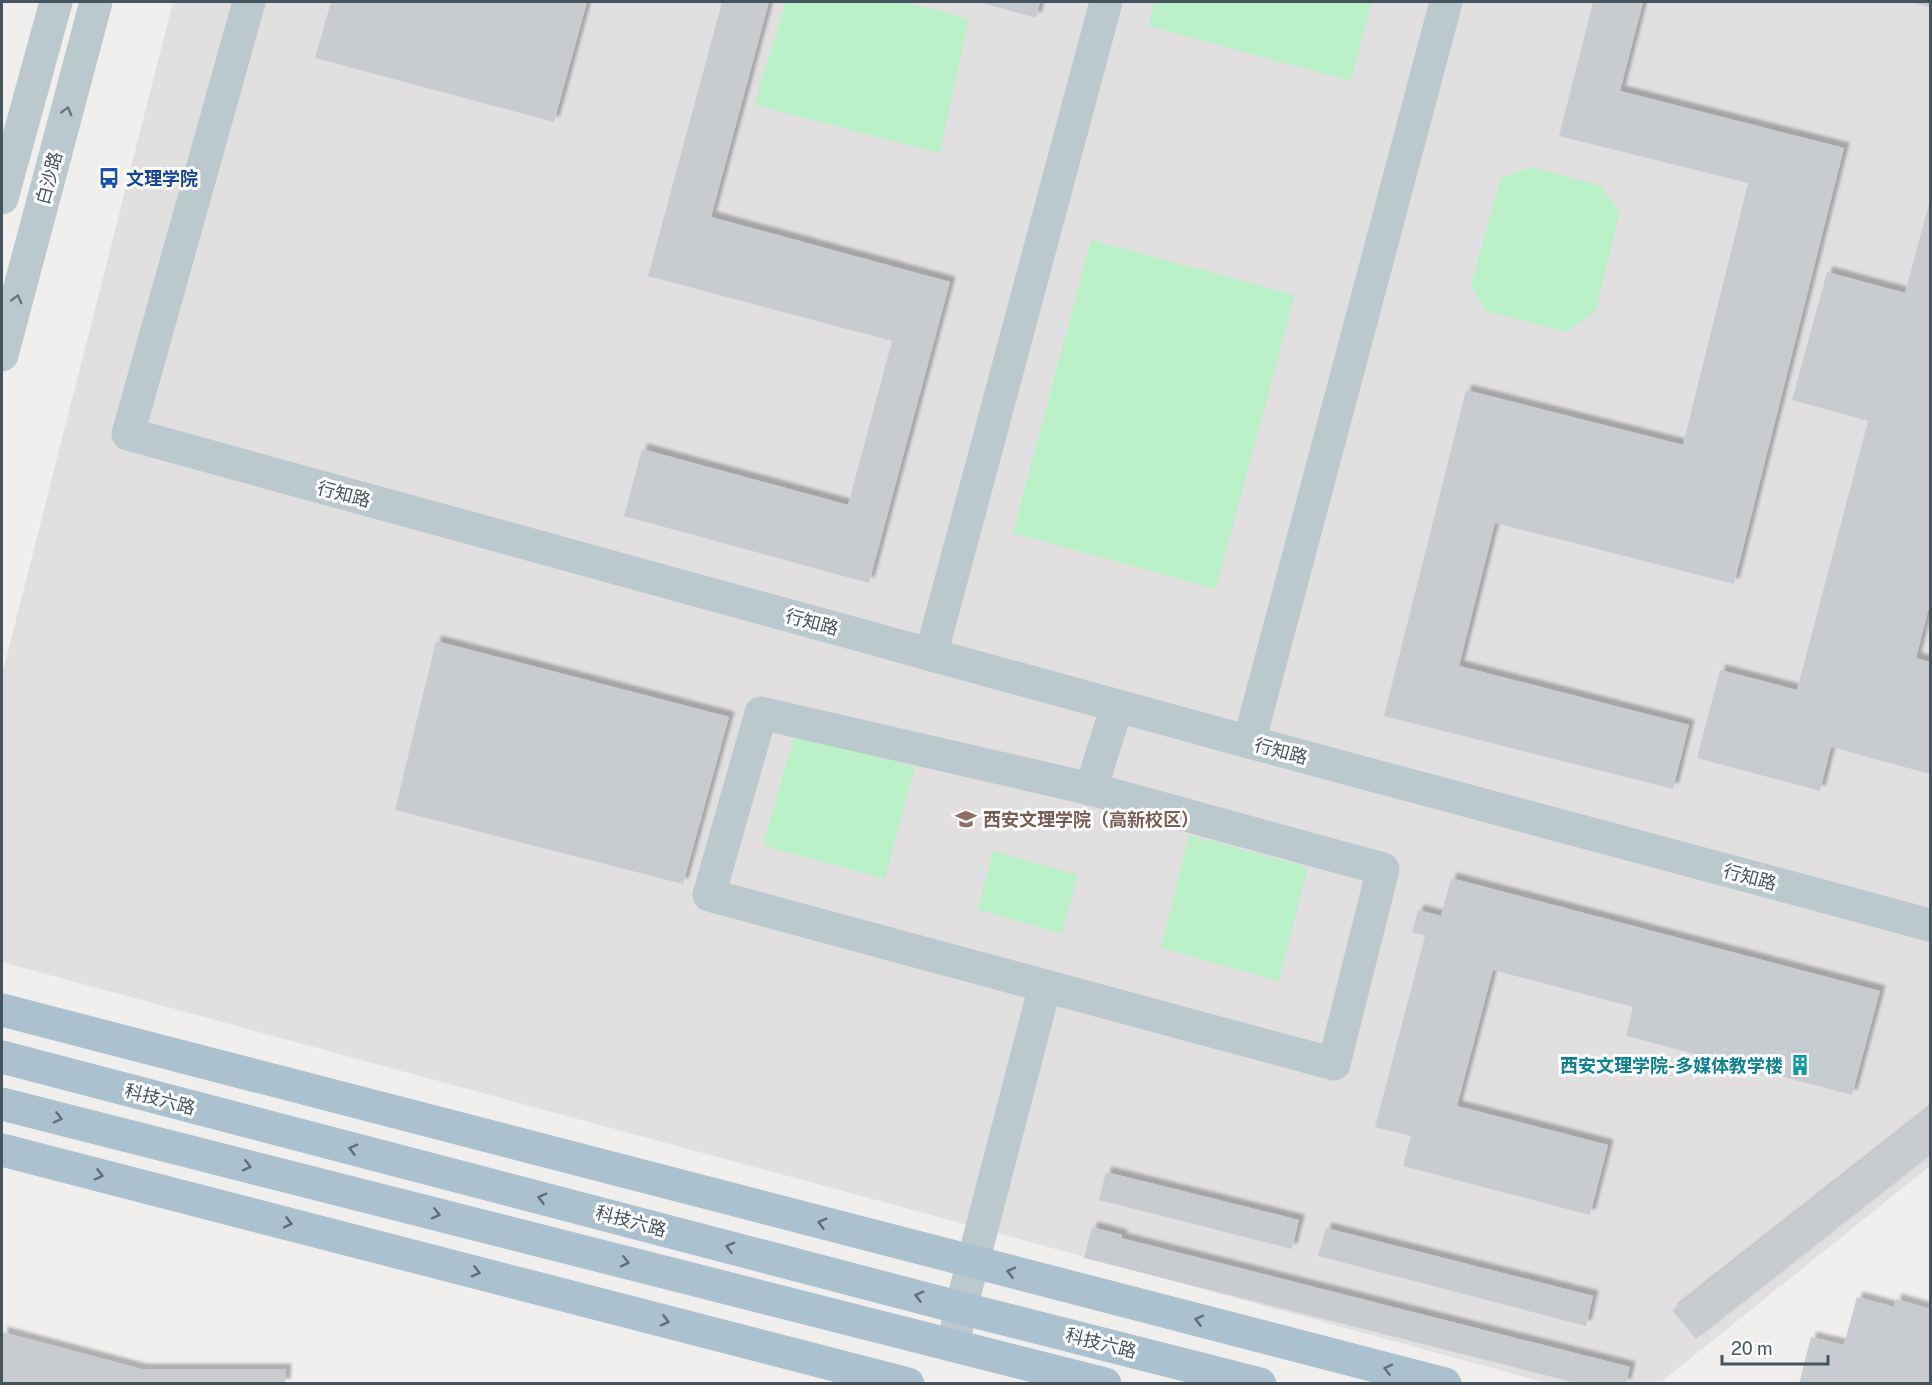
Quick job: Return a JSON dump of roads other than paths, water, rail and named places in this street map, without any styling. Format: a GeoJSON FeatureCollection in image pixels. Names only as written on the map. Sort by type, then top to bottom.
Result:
{"type":"FeatureCollection","features":[{"type":"Feature","properties":{"kind":"main road"},"geometry":{"type":"LineString","coordinates":[[2,1010],[973,1263],[1445,1383]]}},
{"type":"Feature","properties":{"kind":"main road","name":"科技六路"},"geometry":{"type":"LineString","coordinates":[[2,1057],[961,1308],[1260,1383]]}},
{"type":"Feature","properties":{"kind":"main road"},"geometry":{"type":"LineString","coordinates":[[2,1104],[1105,1383]]}},
{"type":"Feature","properties":{"kind":"main road"},"geometry":{"type":"LineString","coordinates":[[2,1150],[908,1383]]}},
{"type":"Feature","properties":{"kind":"street"},"geometry":{"type":"LineString","coordinates":[[2,198],[56,2]]}},
{"type":"Feature","properties":{"kind":"street","name":"白沙路"},"geometry":{"type":"LineString","coordinates":[[2,356],[96,2]]}},
{"type":"Feature","properties":{"kind":"street","name":"行知路"},"geometry":{"type":"LineString","coordinates":[[249,2],[128,434],[1249,742],[1930,925]]}},
{"type":"Feature","properties":{"kind":"street"},"geometry":{"type":"LineString","coordinates":[[931,655],[1106,2]]}},
{"type":"Feature","properties":{"kind":"street"},"geometry":{"type":"LineString","coordinates":[[1249,742],[1446,2]]}},
{"type":"Feature","properties":{"kind":"street"},"geometry":{"type":"LineString","coordinates":[[1091,789],[1117,706]]}},
{"type":"Feature","properties":{"kind":"street"},"geometry":{"type":"LineString","coordinates":[[761,713],[1091,789],[1383,869],[1334,1064],[1045,986],[709,895],[761,713]]}},
{"type":"Feature","properties":{"kind":"street"},"geometry":{"type":"LineString","coordinates":[[953,1345],[1045,986]]}},
{"type":"Feature","properties":{"kind":"place","name":"文理学院"},"geometry":{"type":"Point","coordinates":[109,178]}},
{"type":"Feature","properties":{"kind":"place","name":"西安文理学院（高新校区）"},"geometry":{"type":"Point","coordinates":[966,819]}},
{"type":"Feature","properties":{"kind":"place","name":"西安文理学院-多媒体教学楼"},"geometry":{"type":"Point","coordinates":[1800,1065]}}]}
